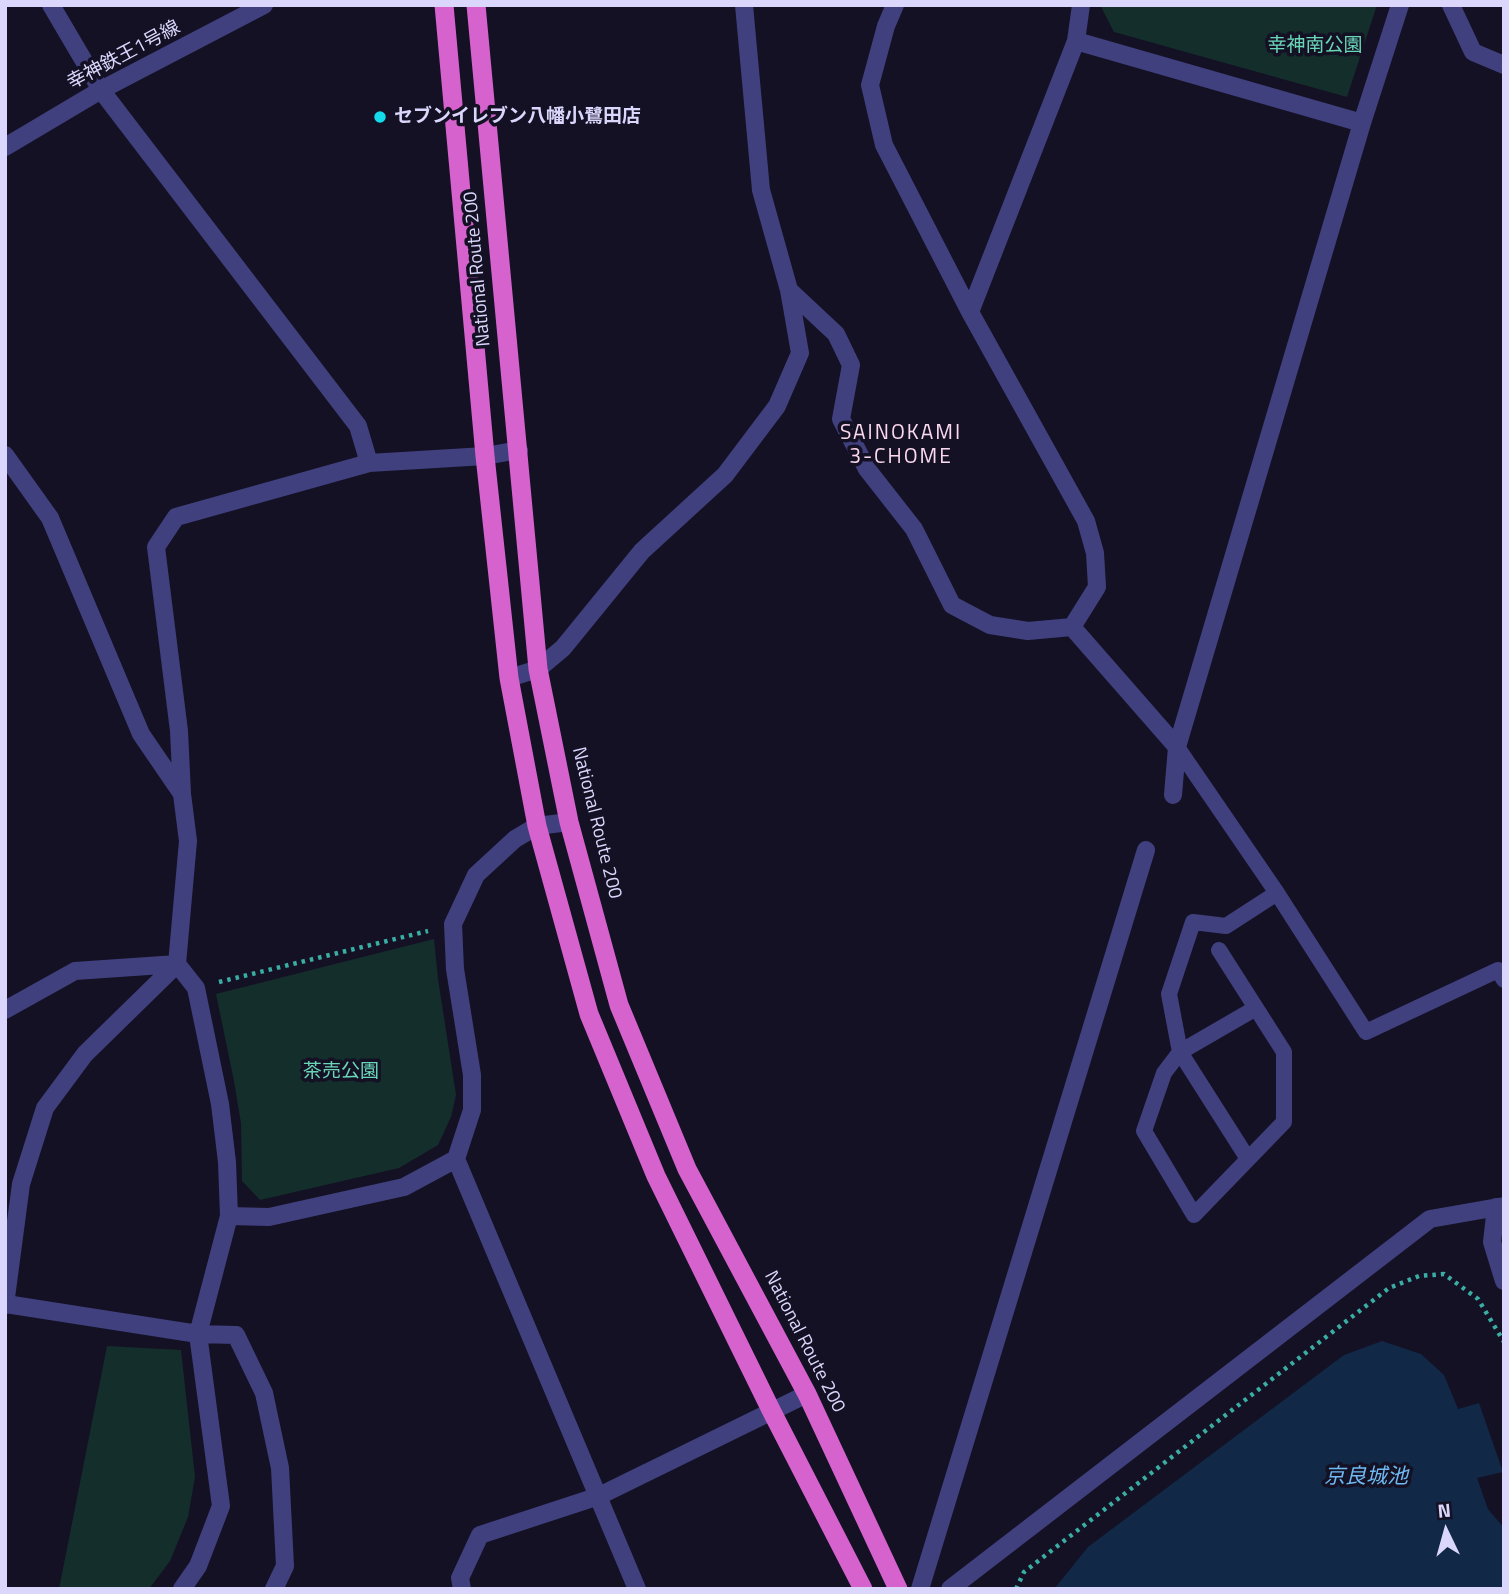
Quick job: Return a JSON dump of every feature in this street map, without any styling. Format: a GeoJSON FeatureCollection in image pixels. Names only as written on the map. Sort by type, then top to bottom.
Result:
{"type":"FeatureCollection","features":[{"type":"Feature","properties":{"kind":"highway","name":"National Route 200"},"geometry":{"type":"LineString","coordinates":[[444,5],[485,456],[509,678],[537,826],[590,1014],[656,1176],[863,1589]]}},
{"type":"Feature","properties":{"kind":"highway","name":"National Route 200"},"geometry":{"type":"LineString","coordinates":[[476,5],[538,669],[569,822],[619,1005],[687,1169],[807,1394],[898,1589]]}},
{"type":"Feature","properties":{"kind":"street"},"geometry":{"type":"LineString","coordinates":[[51,5],[102,90],[358,426],[369,463]]}},
{"type":"Feature","properties":{"kind":"street"},"geometry":{"type":"LineString","coordinates":[[509,678],[538,669],[563,648],[642,551],[725,475],[777,407],[800,353],[789,290],[761,190],[744,5]]}},
{"type":"Feature","properties":{"kind":"street"},"geometry":{"type":"LineString","coordinates":[[895,5],[886,26],[870,85],[884,145],[970,313],[1086,521],[1095,553],[1097,587],[1072,627]]}},
{"type":"Feature","properties":{"kind":"street"},"geometry":{"type":"LineString","coordinates":[[970,313],[1076,41],[1081,5]]}},
{"type":"Feature","properties":{"kind":"street"},"geometry":{"type":"LineString","coordinates":[[1173,795],[1177,747],[1362,123],[1400,5]]}},
{"type":"Feature","properties":{"kind":"street"},"geometry":{"type":"LineString","coordinates":[[1451,5],[1473,52],[1504,65]]}},
{"type":"Feature","properties":{"kind":"street","name":"幸神鉄王1号線"},"geometry":{"type":"LineString","coordinates":[[5,147],[102,90],[252,8]]}},
{"type":"Feature","properties":{"kind":"street"},"geometry":{"type":"LineString","coordinates":[[1076,41],[1362,123]]}},
{"type":"Feature","properties":{"kind":"street"},"geometry":{"type":"LineString","coordinates":[[789,290],[836,334],[851,365],[841,419],[867,469],[914,529],[952,605],[990,625],[1028,631],[1072,627]]}},
{"type":"Feature","properties":{"kind":"street"},"geometry":{"type":"LineString","coordinates":[[274,1589],[285,1566],[280,1468],[264,1393],[236,1335],[198,1334],[6,1304],[13,1185],[45,1108],[85,1054],[177,964],[188,841],[182,794],[179,731],[156,547],[176,517],[369,463],[485,456],[519,450]]}},
{"type":"Feature","properties":{"kind":"street"},"geometry":{"type":"LineString","coordinates":[[5,455],[50,518],[141,734],[182,794]]}},
{"type":"Feature","properties":{"kind":"street"},"geometry":{"type":"LineString","coordinates":[[1072,627],[1177,747]]}},
{"type":"Feature","properties":{"kind":"street"},"geometry":{"type":"LineString","coordinates":[[569,822],[537,826],[515,839],[476,876],[453,925],[455,969],[472,1075],[472,1110],[456,1159],[637,1589]]}},
{"type":"Feature","properties":{"kind":"street"},"geometry":{"type":"LineString","coordinates":[[920,1589],[1146,850]]}},
{"type":"Feature","properties":{"kind":"street"},"geometry":{"type":"LineString","coordinates":[[177,964],[196,988],[220,1104],[227,1162],[229,1216],[198,1334],[221,1506],[198,1566],[182,1589]]}},
{"type":"Feature","properties":{"kind":"street"},"geometry":{"type":"LineString","coordinates":[[5,1010],[75,971],[177,964]]}},
{"type":"Feature","properties":{"kind":"street"},"geometry":{"type":"LineString","coordinates":[[229,1216],[269,1217],[404,1186],[456,1159]]}},
{"type":"Feature","properties":{"kind":"street"},"geometry":{"type":"LineString","coordinates":[[950,1589],[1430,1219],[1500,1207],[1492,1242],[1504,1281]]}},
{"type":"Feature","properties":{"kind":"street"},"geometry":{"type":"LineString","coordinates":[[460,1585],[480,1535],[599,1496],[807,1394]]}},
{"type":"Feature","properties":{"kind":"lane"},"geometry":{"type":"LineString","coordinates":[[1177,747],[1277,893],[1366,1032],[1498,970],[1504,980]]}},
{"type":"Feature","properties":{"kind":"lane"},"geometry":{"type":"LineString","coordinates":[[1248,1159],[1180,1052],[1169,994],[1193,922],[1226,926],[1277,893]]}},
{"type":"Feature","properties":{"kind":"lane"},"geometry":{"type":"LineString","coordinates":[[1219,950],[1256,1008],[1284,1052],[1284,1122],[1194,1215],[1144,1131],[1164,1073],[1180,1052],[1256,1008]]}},
{"type":"Feature","properties":{"kind":"path"},"geometry":{"type":"LineString","coordinates":[[196,988],[453,925]]}},
{"type":"Feature","properties":{"kind":"path"},"geometry":{"type":"LineString","coordinates":[[1016,1589],[1024,1572],[1389,1288],[1419,1276],[1444,1273],[1478,1298],[1504,1342]]}},
{"type":"Feature","properties":{"kind":"green space","name":"幸神南公園"},"geometry":{"type":"Polygon","coordinates":[[[1100,5],[1377,5],[1347,97],[1114,32],[1100,5]]]}},
{"type":"Feature","properties":{"kind":"green space","name":"茶売公園"},"geometry":{"type":"Polygon","coordinates":[[[434,939],[456,1095],[451,1117],[438,1145],[399,1168],[260,1200],[242,1181],[241,1123],[216,994],[434,939]]]}},
{"type":"Feature","properties":{"kind":"green space"},"geometry":{"type":"Polygon","coordinates":[[[107,1346],[181,1350],[195,1477],[188,1517],[170,1561],[149,1589],[59,1589],[107,1346]]]}},
{"type":"Feature","properties":{"kind":"water","name":"京良城池"},"geometry":{"type":"Polygon","coordinates":[[[1382,1341],[1421,1354],[1444,1375],[1458,1409],[1479,1403],[1503,1472],[1477,1478],[1488,1509],[1504,1528],[1504,1589],[1054,1589],[1088,1547],[1344,1355],[1382,1341]]]}},
{"type":"Feature","properties":{"kind":"place","name":"セブンイレブン八幡小鷺田店"},"geometry":{"type":"Point","coordinates":[380,117]}},
{"type":"Feature","properties":{"kind":"district","name":"SAINOKAMI 3-CHOME"},"geometry":{"type":"Point","coordinates":[901,446]}}]}
